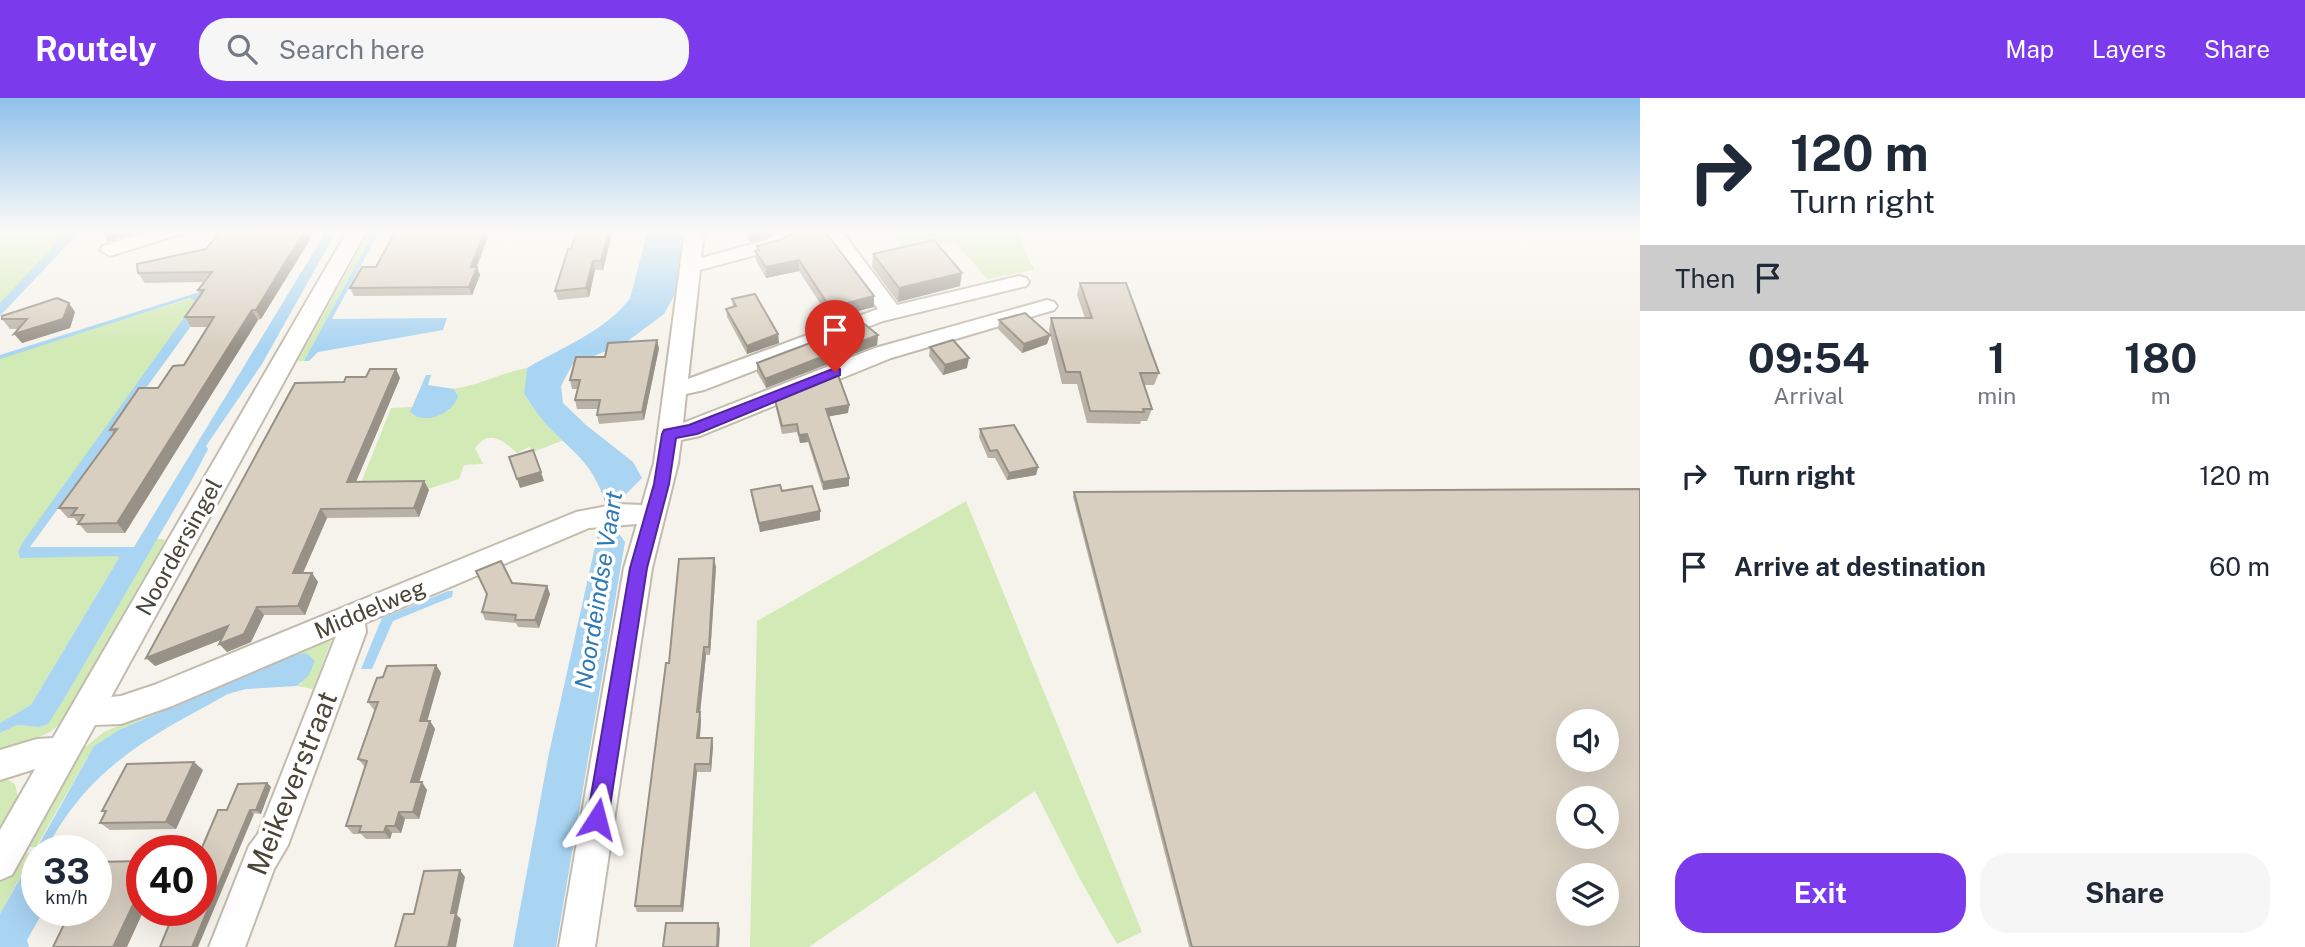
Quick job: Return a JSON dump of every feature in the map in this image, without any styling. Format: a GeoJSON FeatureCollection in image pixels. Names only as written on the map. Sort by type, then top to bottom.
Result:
{"type":"FeatureCollection","features":[{"type":"Feature","properties":{"kind":"street","name":"Noordersingel"},"geometry":{"type":"LineString","coordinates":[[0,863],[336,270]]}},
{"type":"Feature","properties":{"kind":"street"},"geometry":{"type":"LineString","coordinates":[[576,947],[639,568],[666,463],[690,270]]}},
{"type":"Feature","properties":{"kind":"street"},"geometry":{"type":"LineString","coordinates":[[860,270],[892,313]]}},
{"type":"Feature","properties":{"kind":"street"},"geometry":{"type":"LineString","coordinates":[[675,388],[696,385],[892,313],[1019,282]]}},
{"type":"Feature","properties":{"kind":"street"},"geometry":{"type":"LineString","coordinates":[[669,434],[692,430],[883,353],[1047,306]]}},
{"type":"Feature","properties":{"kind":"street","name":"Middelweg"},"geometry":{"type":"LineString","coordinates":[[88,711],[121,710],[139,705],[585,519],[610,515],[653,515]]}},
{"type":"Feature","properties":{"kind":"street","name":"Meikeverstraat"},"geometry":{"type":"LineString","coordinates":[[227,947],[261,858],[271,845],[352,632],[350,618]]}},
{"type":"Feature","properties":{"kind":"street"},"geometry":{"type":"LineString","coordinates":[[0,765],[37,754],[63,752]]}},
{"type":"Feature","properties":{"kind":"green space"},"geometry":{"type":"Polygon","coordinates":[[[0,270],[35,270],[0,307],[0,270]]]}},
{"type":"Feature","properties":{"kind":"green space"},"geometry":{"type":"Polygon","coordinates":[[[348,270],[354,270],[304,361],[298,361],[348,270]]]}},
{"type":"Feature","properties":{"kind":"green space"},"geometry":{"type":"Polygon","coordinates":[[[979,270],[1034,270],[987,279],[979,270]]]}},
{"type":"Feature","properties":{"kind":"green space"},"geometry":{"type":"Polygon","coordinates":[[[203,295],[18,552],[119,558],[31,705],[0,723],[0,356],[203,295]]]}},
{"type":"Feature","properties":{"kind":"green space"},"geometry":{"type":"Polygon","coordinates":[[[527,368],[524,395],[542,420],[564,440],[533,452],[529,447],[517,453],[496,438],[486,439],[475,448],[483,464],[464,465],[459,479],[431,488],[359,488],[391,408],[412,407],[411,414],[421,417],[435,416],[449,410],[457,393],[454,389],[527,368]]]}},
{"type":"Feature","properties":{"kind":"green space"},"geometry":{"type":"Polygon","coordinates":[[[966,501],[1142,932],[1117,944],[1035,791],[809,947],[750,947],[757,621],[966,501]]]}},
{"type":"Feature","properties":{"kind":"green space"},"geometry":{"type":"Polygon","coordinates":[[[157,539],[165,539],[164,543],[100,653],[105,658],[69,718],[48,733],[0,754],[0,733],[17,725],[39,727],[48,723],[157,539]]]}},
{"type":"Feature","properties":{"kind":"green space"},"geometry":{"type":"Polygon","coordinates":[[[334,633],[313,689],[297,686],[302,683],[291,656],[119,730],[94,746],[43,835],[27,835],[74,756],[104,732],[334,633]]]}},
{"type":"Feature","properties":{"kind":"green space"},"geometry":{"type":"Polygon","coordinates":[[[0,778],[15,784],[19,801],[0,838],[0,778]]]}},
{"type":"Feature","properties":{"kind":"green space"},"geometry":{"type":"Polygon","coordinates":[[[17,854],[21,854],[21,875],[0,914],[0,883],[17,854]]]}},
{"type":"Feature","properties":{"kind":"water"},"geometry":{"type":"Polygon","coordinates":[[[32,270],[44,270],[0,316],[0,303],[32,270]]]}},
{"type":"Feature","properties":{"kind":"water"},"geometry":{"type":"Polygon","coordinates":[[[303,270],[315,270],[262,364],[206,446],[208,449],[195,474],[48,724],[39,727],[17,725],[0,733],[0,723],[31,705],[119,558],[20,558],[18,552],[196,301],[190,298],[0,359],[0,355],[212,288],[189,329],[30,547],[134,547],[303,270]]]}},
{"type":"Feature","properties":{"kind":"water"},"geometry":{"type":"Polygon","coordinates":[[[354,270],[359,270],[332,319],[447,318],[443,330],[318,352],[309,361],[304,361],[354,270]]]}},
{"type":"Feature","properties":{"kind":"water","name":"Noordeindse Vaart"},"geometry":{"type":"Polygon","coordinates":[[[638,270],[678,270],[675,294],[664,314],[625,343],[572,365],[561,386],[563,403],[633,462],[642,478],[623,497],[614,527],[625,542],[556,947],[513,947],[549,753],[605,502],[587,466],[544,422],[524,394],[527,368],[596,329],[609,320],[630,298],[638,270]]]}},
{"type":"Feature","properties":{"kind":"water"},"geometry":{"type":"Polygon","coordinates":[[[426,375],[431,375],[428,385],[454,389],[458,396],[444,413],[430,418],[416,416],[410,412],[426,375]]]}},
{"type":"Feature","properties":{"kind":"water"},"geometry":{"type":"Polygon","coordinates":[[[453,591],[452,597],[393,621],[372,669],[361,669],[382,618],[453,591]]]}},
{"type":"Feature","properties":{"kind":"water"},"geometry":{"type":"Polygon","coordinates":[[[306,653],[315,661],[309,675],[297,686],[246,689],[228,694],[172,725],[124,757],[81,797],[55,835],[44,835],[94,746],[119,730],[291,656],[306,653]]]}},
{"type":"Feature","properties":{"kind":"water"},"geometry":{"type":"Polygon","coordinates":[[[21,876],[21,926],[35,926],[27,940],[29,947],[0,947],[0,914],[21,876]]]}},
{"type":"Feature","properties":{"kind":"building"},"geometry":{"type":"Polygon","coordinates":[[[138,270],[281,270],[256,310],[252,310],[117,523],[78,524],[84,515],[72,515],[77,508],[59,508],[117,429],[110,430],[139,388],[158,388],[173,366],[184,365],[214,317],[185,317],[204,290],[198,290],[212,272],[138,273],[138,270]]]}},
{"type":"Feature","properties":{"kind":"building"},"geometry":{"type":"Polygon","coordinates":[[[361,270],[476,270],[469,287],[350,288],[361,270]]]}},
{"type":"Feature","properties":{"kind":"building"},"geometry":{"type":"Polygon","coordinates":[[[562,270],[591,270],[586,288],[555,291],[562,270]]]}},
{"type":"Feature","properties":{"kind":"building"},"geometry":{"type":"Polygon","coordinates":[[[805,270],[854,270],[874,296],[843,304],[846,307],[833,312],[805,270]]]}},
{"type":"Feature","properties":{"kind":"building"},"geometry":{"type":"Polygon","coordinates":[[[885,270],[959,270],[962,273],[899,288],[885,270]]]}},
{"type":"Feature","properties":{"kind":"building"},"geometry":{"type":"Polygon","coordinates":[[[1080,283],[1126,283],[1159,373],[1140,373],[1152,409],[1143,409],[1144,412],[1090,411],[1080,372],[1066,372],[1051,318],[1092,318],[1080,283]]]}},
{"type":"Feature","properties":{"kind":"building"},"geometry":{"type":"Polygon","coordinates":[[[755,294],[778,334],[747,346],[726,309],[736,306],[732,299],[755,294]]]}},
{"type":"Feature","properties":{"kind":"building"},"geometry":{"type":"Polygon","coordinates":[[[57,298],[69,303],[63,319],[14,334],[27,319],[2,319],[2,316],[57,298]]]}},
{"type":"Feature","properties":{"kind":"building"},"geometry":{"type":"Polygon","coordinates":[[[1025,313],[1050,335],[1024,344],[999,320],[1025,313]]]}},
{"type":"Feature","properties":{"kind":"building"},"geometry":{"type":"Polygon","coordinates":[[[863,323],[878,335],[765,379],[757,363],[863,323]]]}},
{"type":"Feature","properties":{"kind":"building"},"geometry":{"type":"Polygon","coordinates":[[[657,340],[642,412],[597,415],[600,400],[575,400],[580,380],[570,380],[576,357],[605,357],[608,343],[657,340]]]}},
{"type":"Feature","properties":{"kind":"building"},"geometry":{"type":"Polygon","coordinates":[[[953,340],[969,358],[945,365],[930,347],[953,340]]]}},
{"type":"Feature","properties":{"kind":"building"},"geometry":{"type":"Polygon","coordinates":[[[370,369],[396,369],[347,482],[424,481],[414,508],[321,509],[293,573],[312,573],[298,606],[257,607],[244,634],[219,644],[228,626],[146,658],[295,383],[344,382],[346,377],[366,377],[370,369]]]}},
{"type":"Feature","properties":{"kind":"building"},"geometry":{"type":"Polygon","coordinates":[[[838,375],[849,405],[826,409],[849,478],[823,482],[807,434],[799,435],[797,424],[782,426],[775,400],[838,375]]]}},
{"type":"Feature","properties":{"kind":"building"},"geometry":{"type":"Polygon","coordinates":[[[1014,425],[1038,467],[1009,473],[997,450],[990,451],[980,429],[1014,425]]]}},
{"type":"Feature","properties":{"kind":"building"},"geometry":{"type":"Polygon","coordinates":[[[533,450],[541,472],[517,479],[509,457],[533,450]]]}},
{"type":"Feature","properties":{"kind":"building"},"geometry":{"type":"Polygon","coordinates":[[[780,485],[782,491],[812,486],[820,511],[759,523],[751,490],[780,485]]]}},
{"type":"Feature","properties":{"kind":"building"},"geometry":{"type":"Polygon","coordinates":[[[1640,489],[1640,947],[1192,947],[1074,492],[1640,489]]]}},
{"type":"Feature","properties":{"kind":"building"},"geometry":{"type":"Polygon","coordinates":[[[714,558],[709,647],[704,647],[697,712],[700,712],[697,738],[712,738],[710,764],[695,764],[681,906],[635,906],[666,663],[669,663],[679,559],[714,558]]]}},
{"type":"Feature","properties":{"kind":"building"},"geometry":{"type":"Polygon","coordinates":[[[501,561],[512,583],[547,586],[535,620],[515,620],[516,615],[482,612],[487,594],[476,571],[501,561]]]}},
{"type":"Feature","properties":{"kind":"building"},"geometry":{"type":"Polygon","coordinates":[[[436,665],[420,721],[430,721],[411,782],[422,782],[413,812],[399,812],[395,826],[386,826],[384,832],[359,832],[361,826],[346,826],[367,761],[358,759],[378,702],[368,702],[377,678],[383,677],[387,666],[436,665]]]}},
{"type":"Feature","properties":{"kind":"building"},"geometry":{"type":"Polygon","coordinates":[[[194,762],[166,822],[100,823],[106,811],[102,811],[127,764],[194,762]]]}},
{"type":"Feature","properties":{"kind":"building"},"geometry":{"type":"Polygon","coordinates":[[[267,783],[256,810],[250,810],[217,888],[217,835],[207,835],[218,810],[227,810],[238,784],[267,783]]]}},
{"type":"Feature","properties":{"kind":"building"},"geometry":{"type":"Polygon","coordinates":[[[126,861],[126,920],[113,947],[53,947],[63,926],[112,926],[112,862],[126,861]]]}},
{"type":"Feature","properties":{"kind":"building"},"geometry":{"type":"Polygon","coordinates":[[[460,870],[451,913],[456,913],[448,947],[395,947],[404,914],[414,914],[424,871],[460,870]]]}},
{"type":"Feature","properties":{"kind":"building"},"geometry":{"type":"Polygon","coordinates":[[[666,923],[718,923],[717,947],[663,947],[666,923]]]}},
{"type":"Feature","properties":{"kind":"building"},"geometry":{"type":"Polygon","coordinates":[[[169,926],[201,926],[192,947],[160,947],[169,926]]]}},
{"type":"Feature","properties":{"kind":"route"},"geometry":{"type":"LineString","coordinates":[[597,819],[639,568],[666,463],[669,434],[692,430],[835,372]]}}]}
